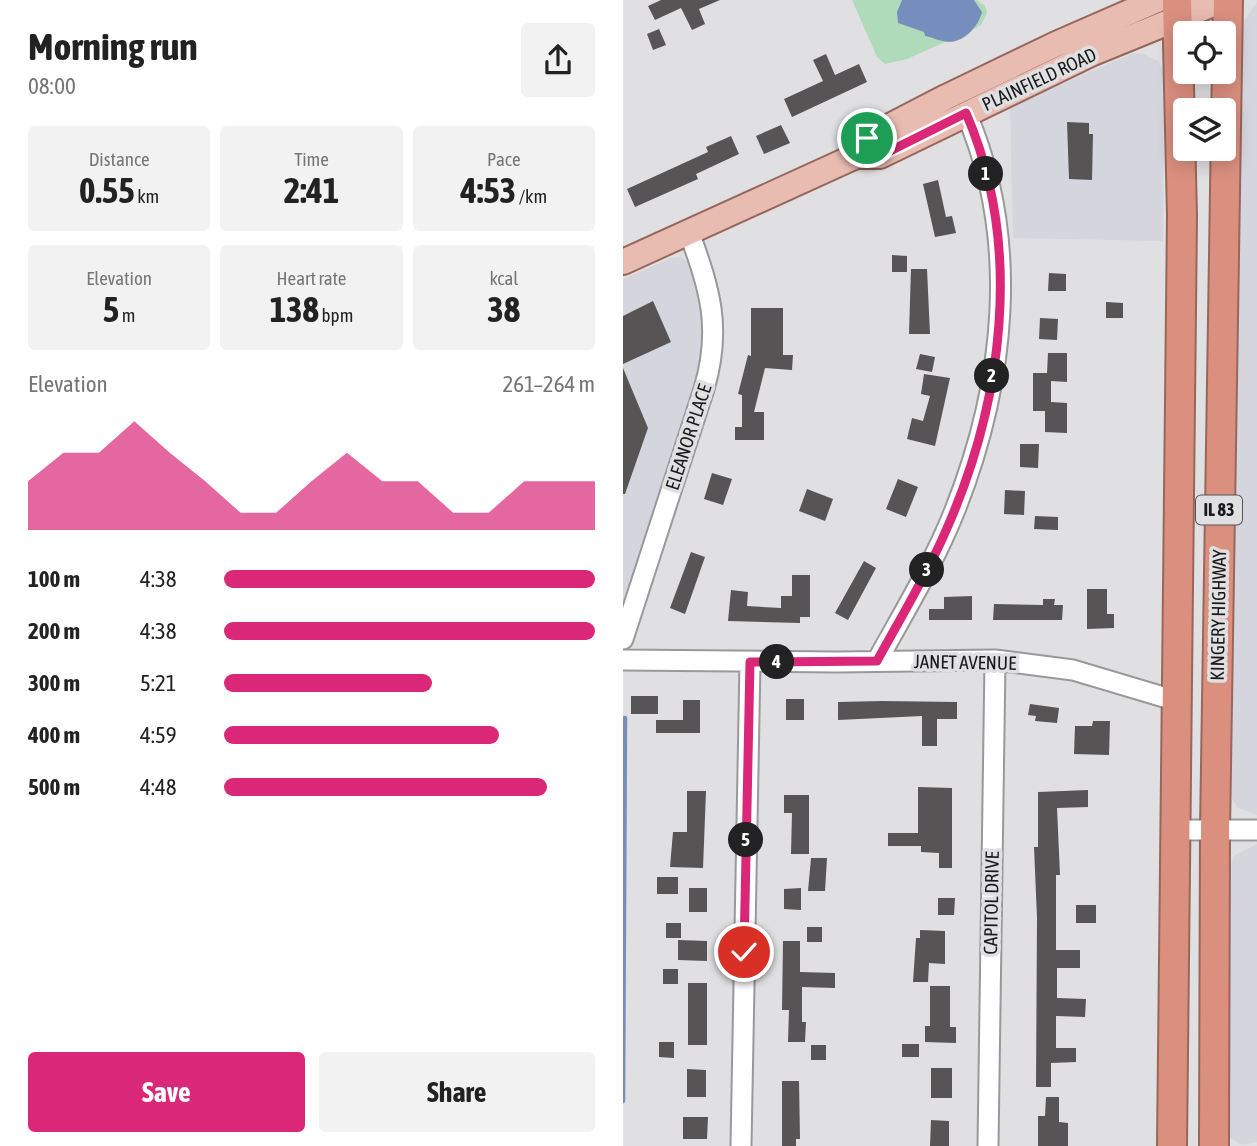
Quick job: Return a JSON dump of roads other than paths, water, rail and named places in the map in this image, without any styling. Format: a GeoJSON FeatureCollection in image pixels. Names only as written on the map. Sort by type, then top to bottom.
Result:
{"type":"FeatureCollection","features":[{"type":"Feature","properties":{"kind":"highway","name":"KINGERY HIGHWAY"},"geometry":{"type":"LineString","coordinates":[[1214,1133],[1225,0]]}},
{"type":"Feature","properties":{"kind":"highway","name":"KINGERY HIGHWAY"},"geometry":{"type":"LineString","coordinates":[[1172,1146],[1182,216],[1177,10]]}},
{"type":"Feature","properties":{"kind":"highway"},"geometry":{"type":"LineString","coordinates":[[1214,1133],[1223,1136],[1234,1146]]}},
{"type":"Feature","properties":{"kind":"main road","name":"PLAINFIELD ROAD"},"geometry":{"type":"LineString","coordinates":[[856,156],[867,138],[946,97],[1056,44],[1157,0]]}},
{"type":"Feature","properties":{"kind":"main road","name":"PLAINFIELD ROAD"},"geometry":{"type":"LineString","coordinates":[[623,262],[856,156],[880,156],[1177,10],[1225,0]]}},
{"type":"Feature","properties":{"kind":"street"},"geometry":{"type":"LineString","coordinates":[[877,661],[930,565],[954,511],[975,450],[990,386],[999,322],[1001,253],[992,195],[975,134],[966,113]]}},
{"type":"Feature","properties":{"kind":"street","name":"ELEANOR PLACE"},"geometry":{"type":"LineString","coordinates":[[623,639],[713,354],[712,305],[689,232]]}},
{"type":"Feature","properties":{"kind":"street","name":"JANET AVENUE"},"geometry":{"type":"LineString","coordinates":[[623,660],[995,660],[1073,670],[1177,701]]}},
{"type":"Feature","properties":{"kind":"street","name":"CAPITOL DRIVE"},"geometry":{"type":"LineString","coordinates":[[988,1146],[995,660]]}},
{"type":"Feature","properties":{"kind":"street"},"geometry":{"type":"LineString","coordinates":[[741,1146],[750,662]]}},
{"type":"Feature","properties":{"kind":"street"},"geometry":{"type":"LineString","coordinates":[[1176,830],[1257,830]]}},
{"type":"Feature","properties":{"kind":"water"},"geometry":{"type":"Polygon","coordinates":[[[902,0],[974,0],[982,12],[977,24],[968,34],[956,41],[943,41],[898,23],[897,12],[902,0]]]}},
{"type":"Feature","properties":{"kind":"waterway"},"geometry":{"type":"LineString","coordinates":[[623,1101],[625,718]]}}]}
